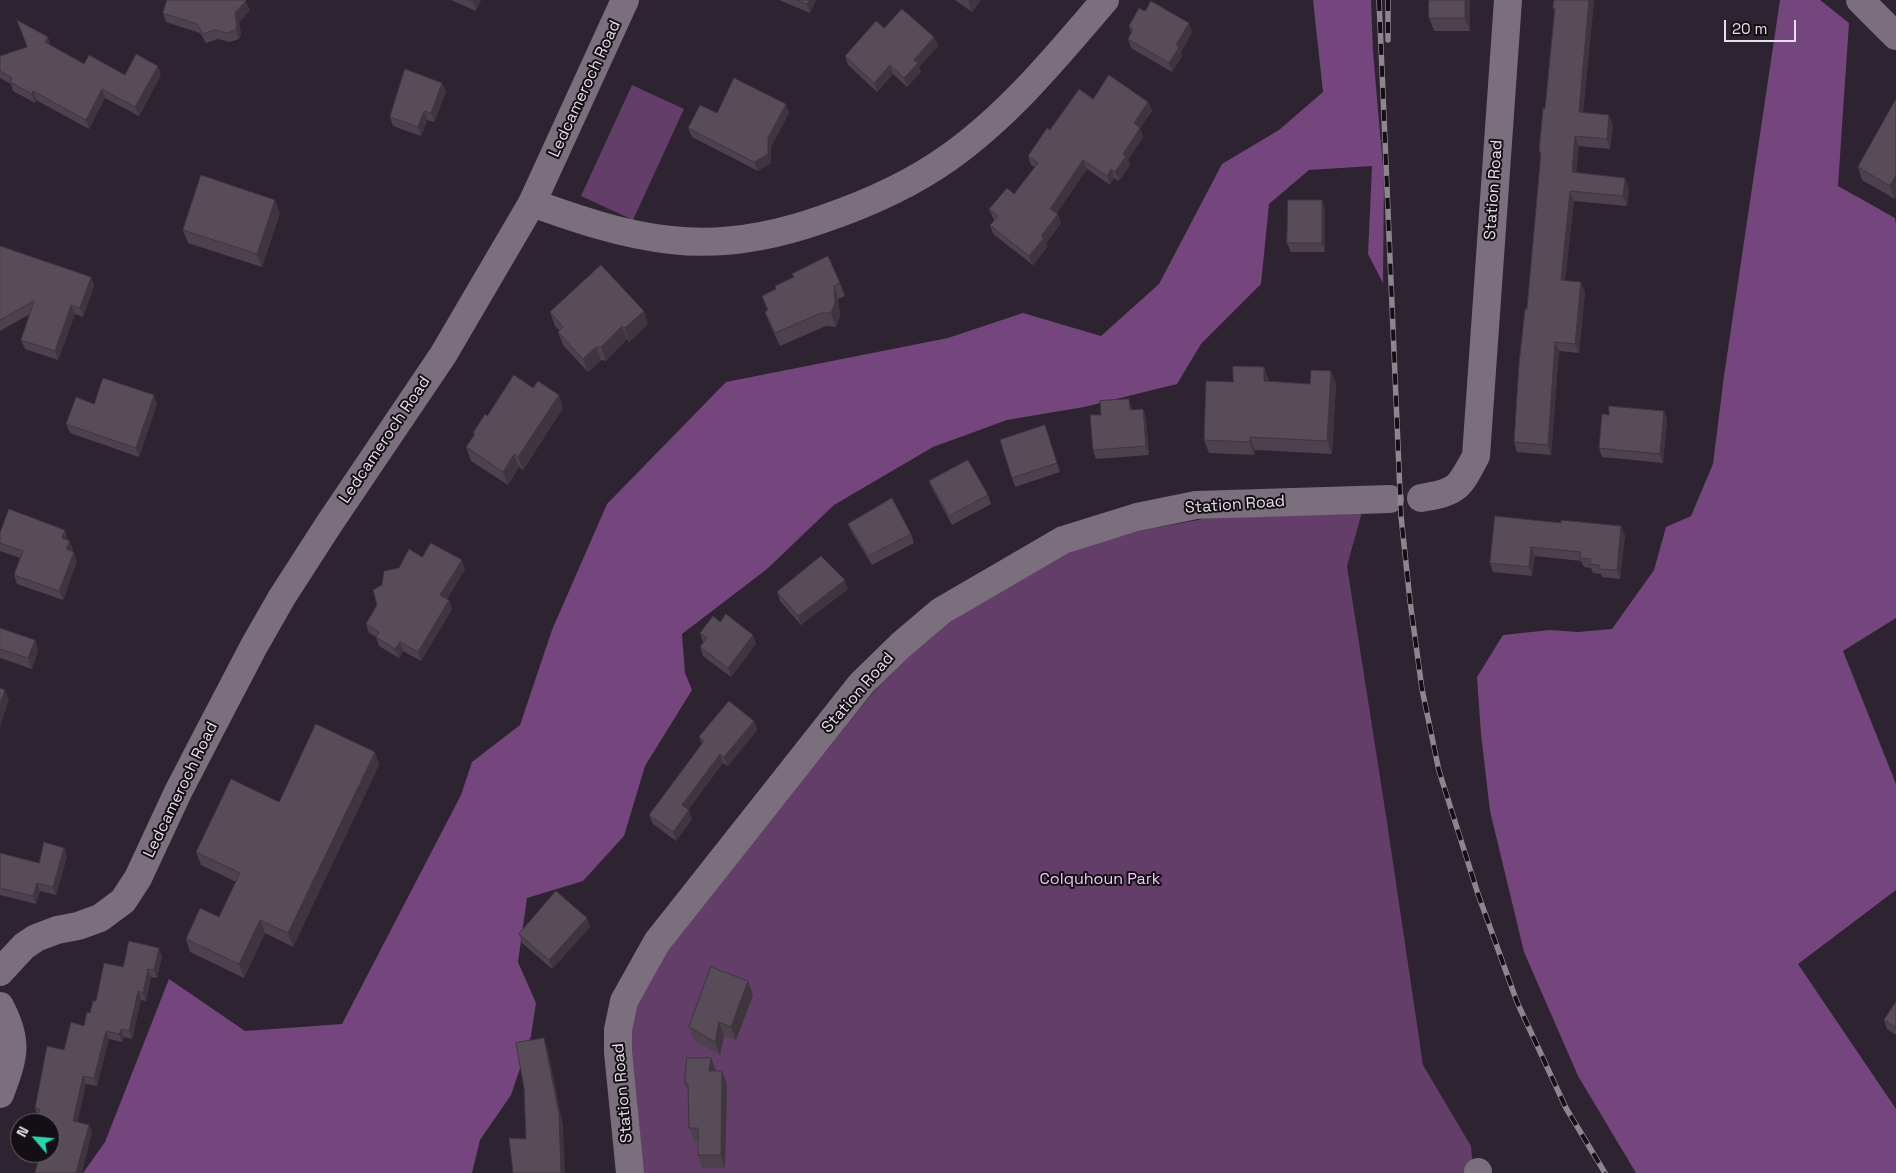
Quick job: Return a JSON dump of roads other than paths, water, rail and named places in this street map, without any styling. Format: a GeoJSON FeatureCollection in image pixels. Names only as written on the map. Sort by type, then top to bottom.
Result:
{"type":"FeatureCollection","features":[{"type":"Feature","properties":{"kind":"street","name":"Ledcameroch Road"},"geometry":{"type":"LineString","coordinates":[[0,972],[24,946],[36,938],[100,918],[123,902],[138,878],[206,736],[254,646],[329,524],[443,355],[532,203],[625,0]]}},
{"type":"Feature","properties":{"kind":"street"},"geometry":{"type":"LineString","coordinates":[[532,203],[596,225],[636,235],[672,240],[709,242],[749,239],[802,227],[852,209],[895,190],[948,158],[1001,114],[1033,82],[1105,0]]}},
{"type":"Feature","properties":{"kind":"street","name":"Station Road"},"geometry":{"type":"LineString","coordinates":[[1421,498],[1443,494],[1461,484],[1476,456],[1508,0]]}},
{"type":"Feature","properties":{"kind":"street"},"geometry":{"type":"LineString","coordinates":[[1860,0],[1896,36]]}},
{"type":"Feature","properties":{"kind":"street","name":"Station Road"},"geometry":{"type":"LineString","coordinates":[[630,1173],[618,1052],[618,1030],[624,1001],[657,942],[674,920],[861,684],[901,645],[941,610],[1063,540],[1137,517],[1196,505],[1390,499]]}},
{"type":"Feature","properties":{"kind":"street"},"geometry":{"type":"LineString","coordinates":[[0,1006],[12,1035],[14,1052],[0,1094]]}},
{"type":"Feature","properties":{"kind":"railway"},"geometry":{"type":"LineString","coordinates":[[1379,0],[1401,516],[1422,689],[1439,771],[1478,894],[1517,1002],[1566,1108],[1605,1173]]}},
{"type":"Feature","properties":{"kind":"railway"},"geometry":{"type":"LineString","coordinates":[[1388,0],[1388,40]]}},
{"type":"Feature","properties":{"kind":"park label","name":"Colquhoun Park"},"geometry":{"type":"Point","coordinates":[1100,880]}}]}
